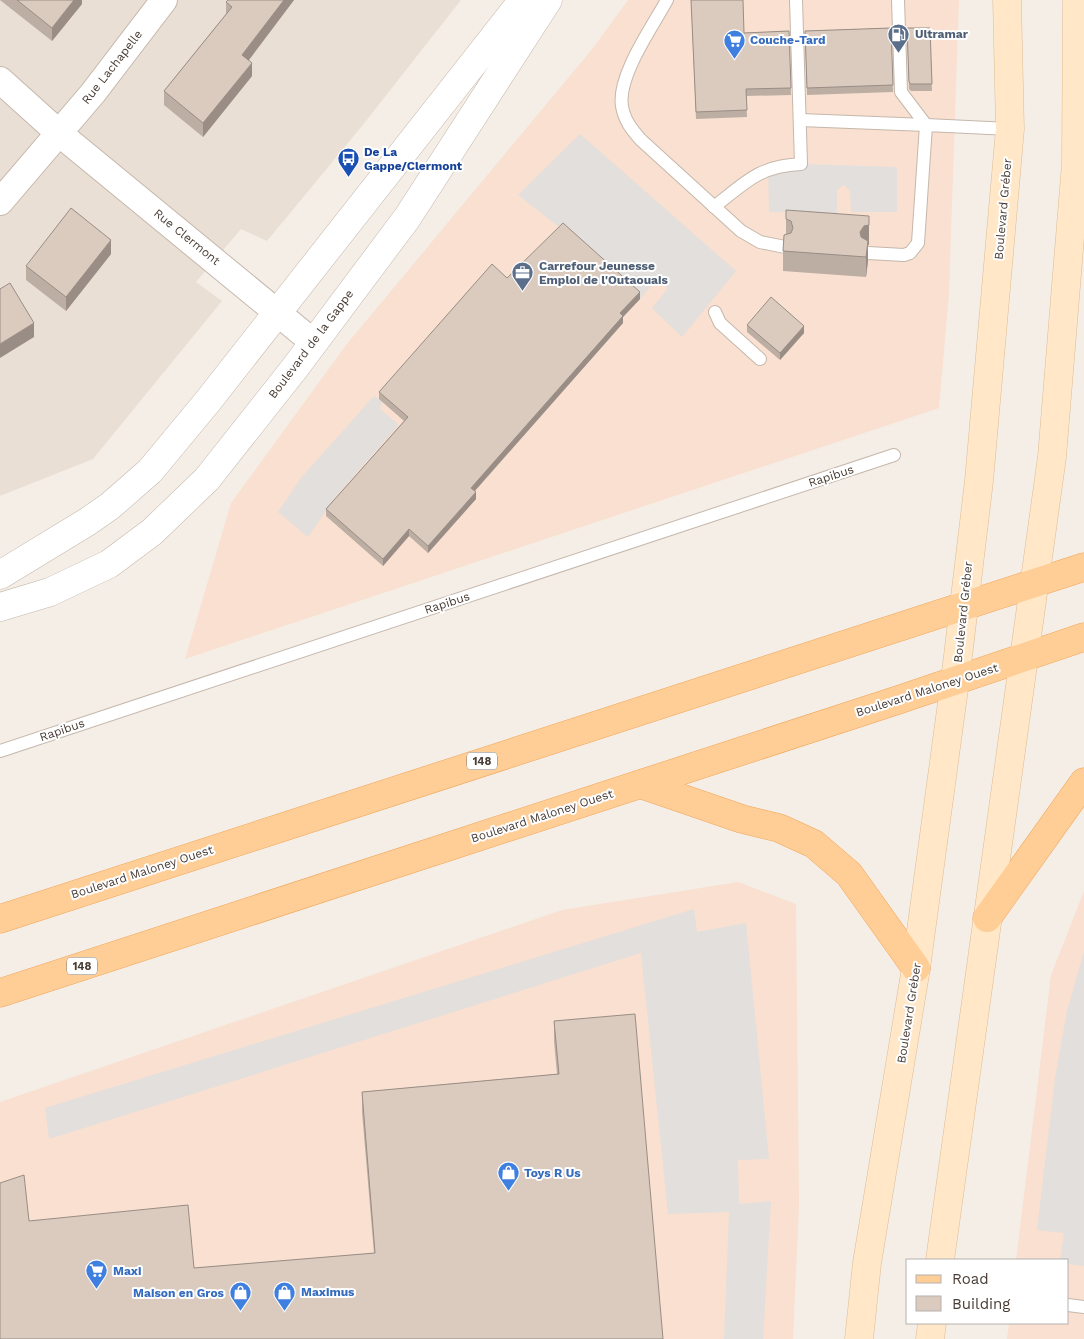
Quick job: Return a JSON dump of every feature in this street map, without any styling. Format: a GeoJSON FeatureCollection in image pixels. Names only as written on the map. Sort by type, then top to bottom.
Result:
{"type":"FeatureCollection","features":[{"type":"Feature","properties":{"kind":"main road","name":"Boulevard Gréber"},"geometry":{"type":"LineString","coordinates":[[859,1339],[867,1262],[916,968],[956,681],[979,481],[1010,129],[1007,0]]}},
{"type":"Feature","properties":{"kind":"main road"},"geometry":{"type":"LineString","coordinates":[[940,1259],[1052,456],[1074,205],[1078,102],[1077,0]]}},
{"type":"Feature","properties":{"kind":"main road","name":"Boulevard Maloney Ouest"},"geometry":{"type":"LineString","coordinates":[[0,919],[1084,567]]}},
{"type":"Feature","properties":{"kind":"main road","name":"Boulevard Maloney Ouest"},"geometry":{"type":"LineString","coordinates":[[0,993],[956,681],[1084,637]]}},
{"type":"Feature","properties":{"kind":"main road"},"geometry":{"type":"LineString","coordinates":[[987,918],[1084,782]]}},
{"type":"Feature","properties":{"kind":"main road"},"geometry":{"type":"LineString","coordinates":[[640,784],[742,819],[779,828],[814,844],[849,874],[916,968]]}},
{"type":"Feature","properties":{"kind":"main road"},"geometry":{"type":"LineString","coordinates":[[930,1339],[932,1324]]}},
{"type":"Feature","properties":{"kind":"street","name":"Rue Lachapelle"},"geometry":{"type":"LineString","coordinates":[[60,134],[164,0]]}},
{"type":"Feature","properties":{"kind":"street"},"geometry":{"type":"LineString","coordinates":[[0,574],[110,506],[150,471],[524,0]]}},
{"type":"Feature","properties":{"kind":"street","name":"Boulevard de la Gappe"},"geometry":{"type":"LineString","coordinates":[[0,607],[50,592],[90,574],[124,554],[152,532],[207,478],[407,218],[548,0]]}},
{"type":"Feature","properties":{"kind":"street","name":"Rue Clermont"},"geometry":{"type":"LineString","coordinates":[[0,80],[60,134],[313,342]]}},
{"type":"Feature","properties":{"kind":"street"},"geometry":{"type":"LineString","coordinates":[[0,202],[60,134]]}},
{"type":"Feature","properties":{"kind":"lane"},"geometry":{"type":"LineString","coordinates":[[667,0],[629,71],[622,95],[622,105],[628,124],[641,140],[749,238],[785,247]]}},
{"type":"Feature","properties":{"kind":"lane"},"geometry":{"type":"LineString","coordinates":[[714,207],[760,172],[782,165],[801,164],[796,0]]}},
{"type":"Feature","properties":{"kind":"lane"},"geometry":{"type":"LineString","coordinates":[[868,253],[904,255],[910,253],[918,243],[926,125],[901,92],[898,0]]}},
{"type":"Feature","properties":{"kind":"lane"},"geometry":{"type":"LineString","coordinates":[[800,120],[1010,129]]}},
{"type":"Feature","properties":{"kind":"lane"},"geometry":{"type":"LineString","coordinates":[[715,312],[720,322],[760,359]]}},
{"type":"Feature","properties":{"kind":"lane","name":"Rapibus"},"geometry":{"type":"LineString","coordinates":[[0,751],[894,455]]}},
{"type":"Feature","properties":{"kind":"lane"},"geometry":{"type":"LineString","coordinates":[[1069,1305],[1084,1307]]}},
{"type":"Feature","properties":{"kind":"shaded area"},"geometry":{"type":"Polygon","coordinates":[[[0,0],[461,0],[362,126],[267,241],[241,229],[196,282],[222,301],[93,459],[0,496],[0,0]]]}},
{"type":"Feature","properties":{"kind":"shaded area"},"geometry":{"type":"Polygon","coordinates":[[[628,0],[959,0],[949,294],[939,408],[185,659],[231,503],[346,345],[593,48],[628,0]]]}},
{"type":"Feature","properties":{"kind":"shaded area"},"geometry":{"type":"Polygon","coordinates":[[[580,134],[736,271],[682,337],[652,308],[668,288],[658,278],[640,299],[563,230],[518,195],[580,134]]]}},
{"type":"Feature","properties":{"kind":"shaded area"},"geometry":{"type":"Polygon","coordinates":[[[801,164],[897,167],[897,212],[851,212],[850,191],[844,185],[837,190],[837,213],[769,212],[768,168],[801,164]]]}},
{"type":"Feature","properties":{"kind":"shaded area"},"geometry":{"type":"Polygon","coordinates":[[[374,396],[382,401],[380,409],[399,425],[336,496],[308,537],[278,512],[301,478],[374,396]]]}},
{"type":"Feature","properties":{"kind":"shaded area"},"geometry":{"type":"Polygon","coordinates":[[[738,882],[796,904],[799,1205],[793,1339],[0,1339],[0,1102],[562,910],[738,882]]]}},
{"type":"Feature","properties":{"kind":"shaded area"},"geometry":{"type":"Polygon","coordinates":[[[1084,891],[1084,1339],[1007,1339],[1009,1324],[1069,1324],[1069,1259],[1016,1259],[1051,975],[1084,891]]]}},
{"type":"Feature","properties":{"kind":"shaded area"},"geometry":{"type":"Polygon","coordinates":[[[694,909],[697,932],[746,923],[769,1159],[738,1160],[739,1204],[771,1201],[763,1339],[724,1339],[729,1212],[668,1214],[641,953],[49,1139],[45,1108],[694,909]]]}},
{"type":"Feature","properties":{"kind":"shaded area"},"geometry":{"type":"Polygon","coordinates":[[[1084,951],[1084,1266],[1069,1264],[1069,1259],[1060,1259],[1064,1233],[1037,1230],[1055,1078],[1067,1011],[1084,951]]]}},
{"type":"Feature","properties":{"kind":"building"},"geometry":{"type":"Polygon","coordinates":[[[17,0],[74,0],[52,28],[17,0]]]}},
{"type":"Feature","properties":{"kind":"building"},"geometry":{"type":"Polygon","coordinates":[[[228,0],[284,0],[242,55],[252,63],[203,123],[164,91],[232,7],[226,2],[228,0]]]}},
{"type":"Feature","properties":{"kind":"building"},"geometry":{"type":"Polygon","coordinates":[[[691,0],[743,0],[744,33],[789,31],[791,88],[746,89],[747,110],[696,112],[691,0]]]}},
{"type":"Feature","properties":{"kind":"building"},"geometry":{"type":"Polygon","coordinates":[[[891,28],[893,85],[807,88],[805,31],[891,28]]]}},
{"type":"Feature","properties":{"kind":"building"},"geometry":{"type":"Polygon","coordinates":[[[907,28],[930,28],[932,84],[911,84],[909,82],[907,28]]]}},
{"type":"Feature","properties":{"kind":"building"},"geometry":{"type":"Polygon","coordinates":[[[71,208],[111,240],[66,297],[26,266],[71,208]]]}},
{"type":"Feature","properties":{"kind":"building"},"geometry":{"type":"Polygon","coordinates":[[[786,210],[869,216],[869,225],[864,226],[860,232],[861,237],[868,241],[866,257],[783,251],[784,235],[791,233],[793,228],[791,221],[786,219],[786,210]]]}},
{"type":"Feature","properties":{"kind":"building"},"geometry":{"type":"Polygon","coordinates":[[[563,223],[640,292],[620,313],[623,316],[471,488],[476,492],[428,546],[409,529],[383,559],[326,509],[408,417],[379,392],[492,264],[507,278],[563,223]]]}},
{"type":"Feature","properties":{"kind":"building"},"geometry":{"type":"Polygon","coordinates":[[[10,283],[34,323],[0,344],[0,289],[10,283]]]}},
{"type":"Feature","properties":{"kind":"building"},"geometry":{"type":"Polygon","coordinates":[[[771,297],[804,326],[780,353],[747,325],[771,297]]]}},
{"type":"Feature","properties":{"kind":"building","name":"Toys R Us"},"geometry":{"type":"Polygon","coordinates":[[[635,1014],[663,1339],[0,1339],[0,1183],[24,1175],[29,1221],[188,1205],[194,1268],[375,1253],[362,1092],[559,1074],[554,1021],[635,1014]]]}},
{"type":"Feature","properties":{"kind":"place","name":"Ultramar"},"geometry":{"type":"Point","coordinates":[899,53]}},
{"type":"Feature","properties":{"kind":"place","name":"Couche-Tard"},"geometry":{"type":"Point","coordinates":[734,59]}},
{"type":"Feature","properties":{"kind":"place","name":"De La Gappe/Clermont"},"geometry":{"type":"Point","coordinates":[348,178]}},
{"type":"Feature","properties":{"kind":"place","name":"Carrefour Jeunesse Emploi de l'Outaouais"},"geometry":{"type":"Point","coordinates":[523,292]}},
{"type":"Feature","properties":{"kind":"place","name":"Toys R Us"},"geometry":{"type":"Point","coordinates":[508,1192]}},
{"type":"Feature","properties":{"kind":"place","name":"Maxi"},"geometry":{"type":"Point","coordinates":[97,1290]}},
{"type":"Feature","properties":{"kind":"place","name":"Maximus"},"geometry":{"type":"Point","coordinates":[285,1311]}},
{"type":"Feature","properties":{"kind":"place","name":"Maison en Gros"},"geometry":{"type":"Point","coordinates":[240,1312]}}]}
